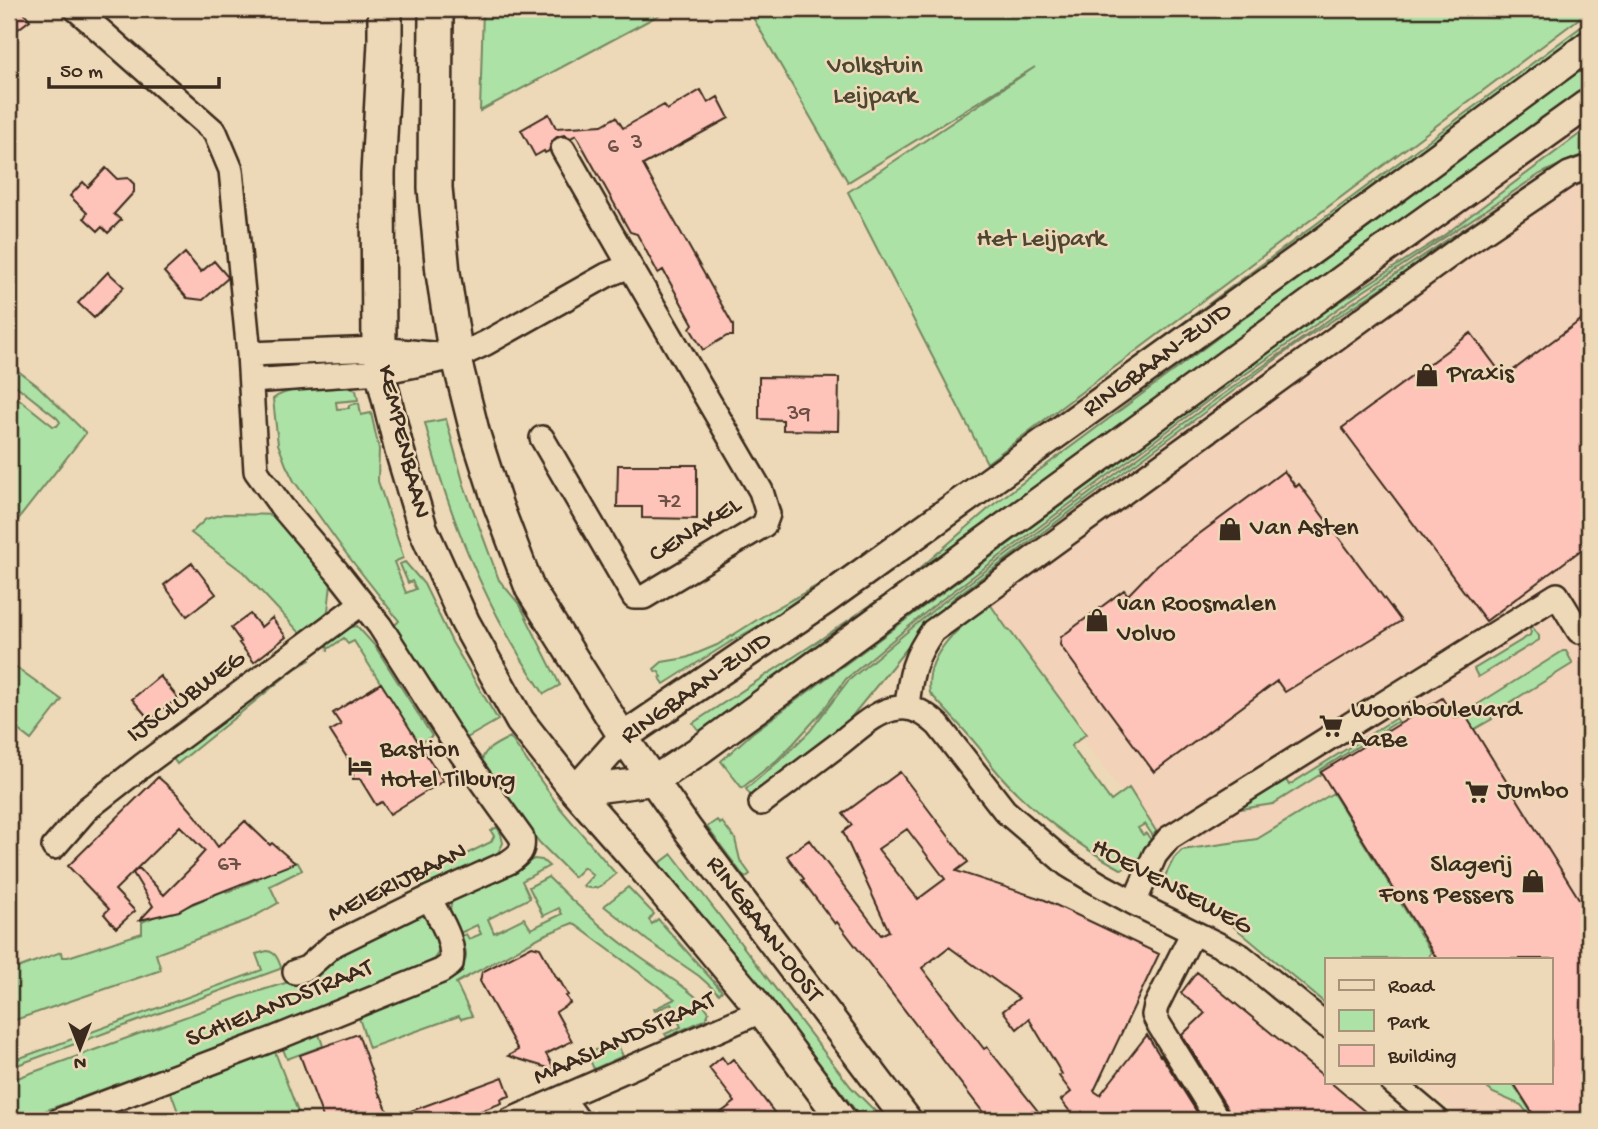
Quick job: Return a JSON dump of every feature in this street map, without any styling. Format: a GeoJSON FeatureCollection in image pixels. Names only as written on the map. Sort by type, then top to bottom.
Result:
{"type":"FeatureCollection","features":[{"type":"Feature","properties":{"kind":"highway"},"geometry":{"type":"LineString","coordinates":[[363,9],[385,42]]}},
{"type":"Feature","properties":{"kind":"highway","name":"KEMPENBAAN"},"geometry":{"type":"LineString","coordinates":[[380,361],[378,174],[385,9]]}},
{"type":"Feature","properties":{"kind":"highway"},"geometry":{"type":"LineString","coordinates":[[436,9],[435,188],[443,273],[456,357]]}},
{"type":"Feature","properties":{"kind":"main road","name":"RINGBAAN-ZUID"},"geometry":{"type":"LineString","coordinates":[[575,791],[623,737],[836,592],[1327,240],[1589,45]]}},
{"type":"Feature","properties":{"kind":"main road","name":"RINGBAAN-ZUID"},"geometry":{"type":"LineString","coordinates":[[575,791],[653,781],[697,752],[1340,281],[1586,107]]}},
{"type":"Feature","properties":{"kind":"main road"},"geometry":{"type":"LineString","coordinates":[[456,357],[475,433],[498,505],[530,589],[623,737]]}},
{"type":"Feature","properties":{"kind":"main road","name":"KEMPENBAAN"},"geometry":{"type":"LineString","coordinates":[[380,361],[399,449],[423,529],[466,622],[520,721],[575,791]]}},
{"type":"Feature","properties":{"kind":"main road","name":"RINGBAAN-OOST"},"geometry":{"type":"LineString","coordinates":[[623,737],[696,842],[907,1120]]}},
{"type":"Feature","properties":{"kind":"main road","name":"RINGBAAN-OOST"},"geometry":{"type":"LineString","coordinates":[[575,791],[761,1011],[842,1120]]}},
{"type":"Feature","properties":{"kind":"street"},"geometry":{"type":"LineString","coordinates":[[76,9],[215,132],[231,170],[249,354],[256,471],[282,507],[362,603]]}},
{"type":"Feature","properties":{"kind":"street","name":"CENAKEL"},"geometry":{"type":"LineString","coordinates":[[542,438],[634,597],[643,597],[764,525],[768,514],[761,491],[564,149]]}},
{"type":"Feature","properties":{"kind":"street"},"geometry":{"type":"LineString","coordinates":[[761,803],[874,718],[897,708],[907,707],[910,677],[918,654],[933,631],[1467,243],[1569,174],[1589,167]]}},
{"type":"Feature","properties":{"kind":"street"},"geometry":{"type":"LineString","coordinates":[[251,381],[380,361],[456,357],[607,275],[630,266]]}},
{"type":"Feature","properties":{"kind":"street"},"geometry":{"type":"LineString","coordinates":[[249,354],[380,361]]}},
{"type":"Feature","properties":{"kind":"street"},"geometry":{"type":"LineString","coordinates":[[1134,903],[1155,855],[1169,838],[1557,595],[1579,631],[1589,624]]}},
{"type":"Feature","properties":{"kind":"street","name":"MEIERIJBAAN"},"geometry":{"type":"LineString","coordinates":[[295,972],[307,968],[333,945],[509,862],[519,855],[523,846],[523,838],[461,753],[380,626],[362,603]]}},
{"type":"Feature","properties":{"kind":"street","name":"IJSCLUBWEG"},"geometry":{"type":"LineString","coordinates":[[54,847],[87,809],[362,603]]}},
{"type":"Feature","properties":{"kind":"street","name":"HOEVENSEWEG"},"geometry":{"type":"LineString","coordinates":[[907,707],[925,714],[938,725],[1005,811],[1068,865],[1134,903],[1241,956],[1325,1024]]}},
{"type":"Feature","properties":{"kind":"street","name":"SCHIELANDSTRAAT"},"geometry":{"type":"LineString","coordinates":[[60,1120],[442,971],[451,964],[452,944],[429,898]]}},
{"type":"Feature","properties":{"kind":"street"},"geometry":{"type":"LineString","coordinates":[[1193,932],[1154,1015],[1219,1120]]}},
{"type":"Feature","properties":{"kind":"street","name":"MAASLANDSTRAAT"},"geometry":{"type":"LineString","coordinates":[[512,1120],[761,1011]]}},
{"type":"Feature","properties":{"kind":"street"},"geometry":{"type":"LineString","coordinates":[[1394,1084],[1437,1120]]}},
{"type":"Feature","properties":{"kind":"street"},"geometry":{"type":"LineString","coordinates":[[562,1098],[578,1120]]}},
{"type":"Feature","properties":{"kind":"shaded area","name":"Woonboulevard AaBe"},"geometry":{"type":"Polygon","coordinates":[[[1589,97],[1589,1120],[1465,1120],[1422,1084],[1552,1084],[1552,958],[1325,958],[1189,884],[957,567],[1589,97]]]}},
{"type":"Feature","properties":{"kind":"green space"},"geometry":{"type":"Polygon","coordinates":[[[483,9],[670,9],[480,111],[483,9]]]}},
{"type":"Feature","properties":{"kind":"green space","name":"Het Leijpark"},"geometry":{"type":"Polygon","coordinates":[[[748,9],[1039,9],[1043,16],[1040,9],[1589,11],[987,463],[848,192],[1035,67],[848,182],[748,9]]]}},
{"type":"Feature","properties":{"kind":"green space"},"geometry":{"type":"Polygon","coordinates":[[[1589,21],[1589,33],[877,551],[1589,21]]]}},
{"type":"Feature","properties":{"kind":"green space"},"geometry":{"type":"Polygon","coordinates":[[[1589,62],[1589,84],[814,659],[703,736],[693,723],[903,583],[994,504],[1589,62]]]}},
{"type":"Feature","properties":{"kind":"green space"},"geometry":{"type":"Polygon","coordinates":[[[1589,127],[1589,153],[1540,174],[1349,301],[1213,397],[936,604],[846,679],[821,713],[793,744],[742,788],[721,761],[752,733],[1323,312],[1443,236],[1589,127]]]}},
{"type":"Feature","properties":{"kind":"green space"},"geometry":{"type":"Polygon","coordinates":[[[1589,156],[1589,161],[1513,197],[1294,346],[954,598],[925,626],[844,726],[753,799],[746,789],[810,731],[848,681],[938,606],[1215,400],[1351,304],[1541,177],[1589,156]]]}},
{"type":"Feature","properties":{"kind":"green space"},"geometry":{"type":"Polygon","coordinates":[[[9,364],[38,386],[86,433],[9,531],[9,391],[53,426],[60,422],[9,380],[9,364]]]}},
{"type":"Feature","properties":{"kind":"green space"},"geometry":{"type":"Polygon","coordinates":[[[346,387],[356,390],[358,400],[336,402],[337,409],[349,408],[349,405],[359,403],[361,415],[371,413],[379,449],[378,481],[403,556],[394,562],[406,593],[416,589],[412,581],[408,583],[400,564],[405,562],[424,584],[452,642],[498,720],[465,739],[394,626],[399,621],[294,481],[278,444],[273,399],[298,390],[346,387]]]}},
{"type":"Feature","properties":{"kind":"green space"},"geometry":{"type":"Polygon","coordinates":[[[446,419],[464,485],[499,580],[520,605],[560,685],[544,694],[505,631],[458,529],[425,423],[446,419]]]}},
{"type":"Feature","properties":{"kind":"green space"},"geometry":{"type":"Polygon","coordinates":[[[224,514],[284,515],[333,583],[328,611],[313,626],[301,634],[243,572],[191,533],[206,519],[224,514]]]}},
{"type":"Feature","properties":{"kind":"green space"},"geometry":{"type":"Polygon","coordinates":[[[866,559],[831,584],[664,684],[658,671],[654,669],[662,662],[686,658],[717,645],[771,611],[866,559]]]}},
{"type":"Feature","properties":{"kind":"green space"},"geometry":{"type":"Polygon","coordinates":[[[990,604],[1086,734],[1071,746],[1111,801],[1129,788],[1156,831],[1153,836],[1145,824],[1138,828],[1151,840],[1139,862],[1134,859],[1130,867],[1121,869],[1104,859],[1069,837],[1036,811],[1007,783],[930,693],[932,665],[947,641],[990,604]]]}},
{"type":"Feature","properties":{"kind":"green space"},"geometry":{"type":"Polygon","coordinates":[[[1531,625],[1539,640],[1478,677],[1474,669],[1530,635],[1528,626],[1531,625]]]}},
{"type":"Feature","properties":{"kind":"green space"},"geometry":{"type":"Polygon","coordinates":[[[357,626],[375,646],[432,736],[419,744],[354,641],[348,644],[344,638],[328,649],[328,652],[327,642],[343,629],[357,626]]]}},
{"type":"Feature","properties":{"kind":"green space"},"geometry":{"type":"Polygon","coordinates":[[[1566,651],[1572,664],[1490,715],[1492,719],[1466,734],[1456,718],[1566,651]]]}},
{"type":"Feature","properties":{"kind":"green space"},"geometry":{"type":"Polygon","coordinates":[[[306,655],[310,660],[295,669],[177,764],[172,757],[306,655]]]}},
{"type":"Feature","properties":{"kind":"green space"},"geometry":{"type":"Polygon","coordinates":[[[9,662],[62,700],[31,740],[9,723],[9,662]]]}},
{"type":"Feature","properties":{"kind":"green space"},"geometry":{"type":"Polygon","coordinates":[[[1396,718],[1400,724],[1397,722],[1320,770],[1321,774],[1273,804],[1234,810],[1285,778],[1289,785],[1396,718]]]}},
{"type":"Feature","properties":{"kind":"green space"},"geometry":{"type":"Polygon","coordinates":[[[510,737],[560,808],[616,874],[601,886],[583,886],[593,875],[584,867],[574,877],[540,843],[484,772],[484,754],[510,737]]]}},
{"type":"Feature","properties":{"kind":"green space"},"geometry":{"type":"Polygon","coordinates":[[[1333,793],[1431,952],[1428,958],[1325,958],[1325,1003],[1226,920],[1170,892],[1165,884],[1165,876],[1174,858],[1182,850],[1257,839],[1333,793]]]}},
{"type":"Feature","properties":{"kind":"green space"},"geometry":{"type":"Polygon","coordinates":[[[717,820],[720,824],[722,822],[735,839],[740,860],[750,874],[745,878],[707,827],[717,820]]]}},
{"type":"Feature","properties":{"kind":"green space"},"geometry":{"type":"Polygon","coordinates":[[[497,827],[503,843],[497,855],[423,891],[417,878],[491,842],[494,836],[491,831],[497,827]]]}},
{"type":"Feature","properties":{"kind":"green space"},"geometry":{"type":"Polygon","coordinates":[[[672,854],[851,1087],[884,1120],[863,1120],[747,970],[656,866],[672,854]]]}},
{"type":"Feature","properties":{"kind":"green space"},"geometry":{"type":"Polygon","coordinates":[[[534,859],[542,860],[549,866],[522,881],[530,898],[488,919],[494,933],[524,918],[531,929],[562,914],[559,908],[543,916],[529,887],[548,877],[614,937],[696,997],[709,1012],[706,1019],[667,1037],[665,1034],[681,1027],[671,1004],[655,1011],[654,1009],[675,999],[573,923],[542,936],[456,983],[472,1016],[461,1019],[459,1016],[369,1048],[358,1015],[461,966],[466,955],[460,937],[466,934],[469,939],[481,934],[477,925],[458,934],[450,911],[455,897],[534,859]]]}},
{"type":"Feature","properties":{"kind":"green space"},"geometry":{"type":"Polygon","coordinates":[[[292,861],[298,863],[302,870],[270,886],[278,903],[248,920],[156,954],[161,970],[15,1020],[9,1001],[9,971],[61,952],[62,957],[68,957],[142,933],[142,922],[174,912],[225,890],[227,892],[292,861]]]}},
{"type":"Feature","properties":{"kind":"green space"},"geometry":{"type":"Polygon","coordinates":[[[628,887],[654,914],[649,920],[652,924],[658,919],[722,991],[719,994],[699,976],[604,906],[628,887]]]}},
{"type":"Feature","properties":{"kind":"green space"},"geometry":{"type":"Polygon","coordinates":[[[424,912],[439,944],[439,951],[430,962],[275,1026],[20,1120],[9,1120],[9,1081],[240,997],[308,976],[334,957],[424,912]]]}},
{"type":"Feature","properties":{"kind":"green space"},"geometry":{"type":"Polygon","coordinates":[[[267,951],[276,956],[280,969],[9,1068],[9,1062],[262,970],[256,954],[267,951]]]}},
{"type":"Feature","properties":{"kind":"green space"},"geometry":{"type":"Polygon","coordinates":[[[318,1031],[323,1046],[287,1059],[283,1049],[285,1044],[318,1031]]]}},
{"type":"Feature","properties":{"kind":"green space"},"geometry":{"type":"Polygon","coordinates":[[[616,1041],[623,1056],[594,1069],[587,1054],[616,1041]]]}},
{"type":"Feature","properties":{"kind":"green space"},"geometry":{"type":"Polygon","coordinates":[[[271,1050],[275,1052],[298,1112],[274,1120],[181,1120],[169,1087],[271,1050]]]}},
{"type":"Feature","properties":{"kind":"green space"},"geometry":{"type":"Polygon","coordinates":[[[1482,1084],[1513,1084],[1536,1120],[1533,1120],[1521,1105],[1493,1093],[1482,1084]]]}},
{"type":"Feature","properties":{"kind":"building"},"geometry":{"type":"Polygon","coordinates":[[[9,9],[21,9],[30,20],[9,36],[9,9]]]}},
{"type":"Feature","properties":{"kind":"building"},"geometry":{"type":"Polygon","coordinates":[[[701,90],[708,103],[718,97],[729,118],[643,165],[733,325],[733,336],[727,336],[703,350],[690,328],[693,324],[663,270],[658,273],[637,234],[630,232],[576,135],[571,138],[564,135],[557,137],[551,143],[549,151],[535,156],[521,130],[549,114],[556,128],[602,125],[616,117],[623,128],[664,105],[667,110],[701,90]]]}},
{"type":"Feature","properties":{"kind":"building"},"geometry":{"type":"Polygon","coordinates":[[[106,168],[117,179],[128,178],[134,184],[134,192],[114,214],[121,220],[108,233],[102,227],[98,231],[84,218],[87,213],[70,196],[83,182],[88,187],[106,168]]]}},
{"type":"Feature","properties":{"kind":"building"},"geometry":{"type":"Polygon","coordinates":[[[185,253],[201,272],[214,261],[228,278],[203,300],[187,298],[164,272],[185,253]]]}},
{"type":"Feature","properties":{"kind":"building"},"geometry":{"type":"Polygon","coordinates":[[[108,272],[124,287],[94,318],[78,303],[108,272]]]}},
{"type":"Feature","properties":{"kind":"building"},"geometry":{"type":"Polygon","coordinates":[[[1589,314],[1589,544],[1486,621],[1342,428],[1471,333],[1504,377],[1589,314]]]}},
{"type":"Feature","properties":{"kind":"building"},"geometry":{"type":"Polygon","coordinates":[[[759,377],[839,378],[838,431],[783,430],[783,420],[759,419],[759,377]]]}},
{"type":"Feature","properties":{"kind":"building"},"geometry":{"type":"Polygon","coordinates":[[[618,465],[697,465],[697,519],[642,518],[642,507],[617,507],[618,465]]]}},
{"type":"Feature","properties":{"kind":"building"},"geometry":{"type":"Polygon","coordinates":[[[1284,471],[1296,487],[1299,484],[1401,621],[1285,692],[1277,681],[1154,772],[1060,645],[1061,637],[1124,590],[1128,595],[1156,566],[1284,471]]]}},
{"type":"Feature","properties":{"kind":"building"},"geometry":{"type":"Polygon","coordinates":[[[192,563],[216,594],[187,616],[164,585],[192,563]]]}},
{"type":"Feature","properties":{"kind":"building"},"geometry":{"type":"Polygon","coordinates":[[[250,614],[261,627],[272,618],[286,637],[254,662],[231,628],[250,614]]]}},
{"type":"Feature","properties":{"kind":"building"},"geometry":{"type":"Polygon","coordinates":[[[160,676],[178,698],[150,720],[132,699],[160,676]]]}},
{"type":"Feature","properties":{"kind":"building"},"geometry":{"type":"Polygon","coordinates":[[[381,683],[443,781],[390,814],[382,802],[376,805],[360,779],[353,779],[353,767],[330,731],[341,725],[333,713],[381,683]]]}},
{"type":"Feature","properties":{"kind":"building"},"geometry":{"type":"Polygon","coordinates":[[[1442,698],[1455,718],[1464,713],[1589,915],[1589,1120],[1537,1120],[1514,1084],[1552,1084],[1552,958],[1436,958],[1321,772],[1442,698]]]}},
{"type":"Feature","properties":{"kind":"building"},"geometry":{"type":"Polygon","coordinates":[[[900,772],[968,862],[956,871],[1045,900],[1159,954],[1094,1091],[1100,1095],[1147,1035],[1202,1120],[1089,1120],[1082,1112],[1075,1118],[1061,1100],[1071,1092],[1059,1076],[1062,1074],[1029,1019],[1017,1029],[1003,1011],[1019,998],[949,947],[922,968],[984,1049],[987,1047],[1045,1120],[989,1120],[837,922],[835,924],[787,856],[809,840],[881,935],[889,931],[843,832],[852,825],[843,814],[900,772]],[[907,829],[878,849],[918,899],[945,879],[907,829]]]}},
{"type":"Feature","properties":{"kind":"building"},"geometry":{"type":"Polygon","coordinates":[[[158,777],[196,816],[218,847],[245,821],[270,845],[272,843],[295,863],[179,911],[140,920],[153,906],[133,873],[139,868],[164,895],[205,851],[180,826],[115,890],[135,911],[116,928],[104,914],[109,909],[68,866],[158,777]]]}},
{"type":"Feature","properties":{"kind":"building"},"geometry":{"type":"Polygon","coordinates":[[[532,946],[540,948],[570,1003],[556,1012],[572,1041],[546,1054],[555,1070],[508,1056],[518,1050],[480,981],[482,972],[532,946]]]}},
{"type":"Feature","properties":{"kind":"building"},"geometry":{"type":"Polygon","coordinates":[[[1197,972],[1325,1077],[1325,1084],[1332,1084],[1375,1120],[1232,1120],[1182,1035],[1205,1013],[1181,993],[1197,972]]]}},
{"type":"Feature","properties":{"kind":"building"},"geometry":{"type":"Polygon","coordinates":[[[358,1034],[391,1120],[324,1120],[300,1055],[358,1034]]]}},
{"type":"Feature","properties":{"kind":"building"},"geometry":{"type":"Polygon","coordinates":[[[722,1057],[727,1064],[733,1059],[780,1120],[711,1120],[735,1102],[709,1068],[722,1057]]]}},
{"type":"Feature","properties":{"kind":"building"},"geometry":{"type":"Polygon","coordinates":[[[503,1077],[510,1096],[501,1099],[502,1103],[457,1120],[392,1120],[392,1118],[503,1077]]]}},
{"type":"Feature","properties":{"kind":"place","name":"Praxis"},"geometry":{"type":"Point","coordinates":[1427,375]}},
{"type":"Feature","properties":{"kind":"place","name":"Van Asten"},"geometry":{"type":"Point","coordinates":[1230,529]}},
{"type":"Feature","properties":{"kind":"place","name":"van Roosmalen Volvo"},"geometry":{"type":"Point","coordinates":[1097,620]}},
{"type":"Feature","properties":{"kind":"place","name":"Woonboulevard AaBe"},"geometry":{"type":"Point","coordinates":[1331,726]}},
{"type":"Feature","properties":{"kind":"place","name":"Bastion Hotel Tilburg"},"geometry":{"type":"Point","coordinates":[360,766]}},
{"type":"Feature","properties":{"kind":"place","name":"Jumbo"},"geometry":{"type":"Point","coordinates":[1477,792]}},
{"type":"Feature","properties":{"kind":"place","name":"Slagerij Fons Pessers"},"geometry":{"type":"Point","coordinates":[1533,881]}},
{"type":"Feature","properties":{"kind":"park label","name":"Volkstuin Leijpark"},"geometry":{"type":"Point","coordinates":[875,82]}}]}
